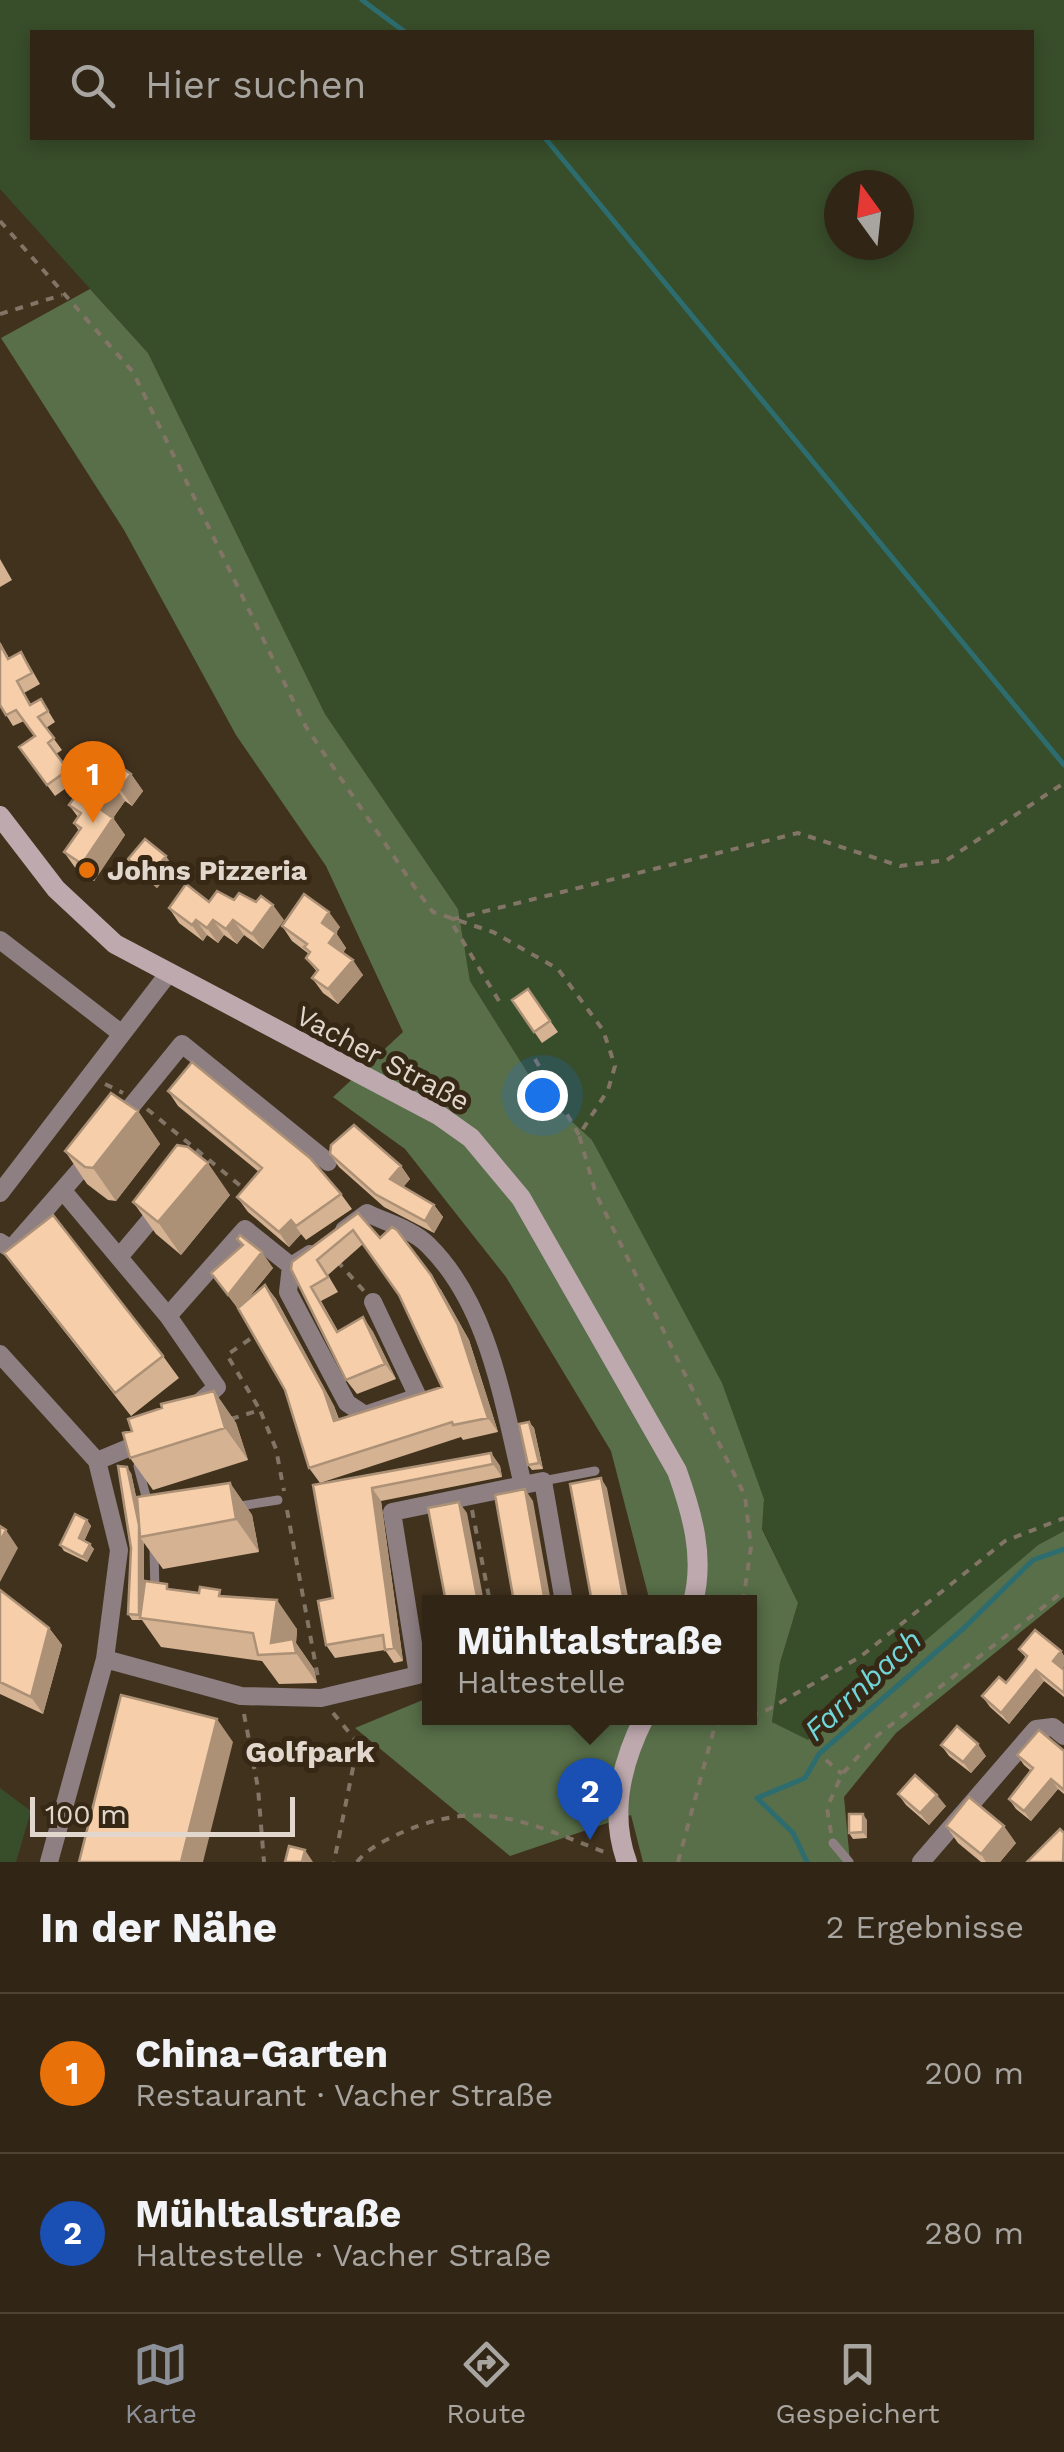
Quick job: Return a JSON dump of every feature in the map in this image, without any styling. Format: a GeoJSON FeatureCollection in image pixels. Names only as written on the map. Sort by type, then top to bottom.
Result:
{"type":"FeatureCollection","features":[{"type":"Feature","properties":{"kind":"street","name":"Vacher Straße"},"geometry":{"type":"LineString","coordinates":[[0,816],[56,889],[114,944],[440,1116],[492,1160],[521,1198],[676,1470],[693,1514],[698,1558],[694,1595]]}},
{"type":"Feature","properties":{"kind":"street"},"geometry":{"type":"LineString","coordinates":[[0,940],[122,1034]]}},
{"type":"Feature","properties":{"kind":"street"},"geometry":{"type":"LineString","coordinates":[[0,1193],[168,974]]}},
{"type":"Feature","properties":{"kind":"street"},"geometry":{"type":"LineString","coordinates":[[0,1242],[11,1249],[64,1192],[182,1044],[328,1162]]}},
{"type":"Feature","properties":{"kind":"street"},"geometry":{"type":"LineString","coordinates":[[64,1192],[168,1316],[217,1388],[132,1449],[97,1461]]}},
{"type":"Feature","properties":{"kind":"street"},"geometry":{"type":"LineString","coordinates":[[120,1256],[171,1196]]}},
{"type":"Feature","properties":{"kind":"street"},"geometry":{"type":"LineString","coordinates":[[374,1302],[418,1397],[365,1416],[347,1402],[288,1292],[292,1266],[367,1212],[426,1243],[454,1280],[487,1342],[523,1485]]}},
{"type":"Feature","properties":{"kind":"street"},"geometry":{"type":"LineString","coordinates":[[168,1316],[245,1229],[292,1266]]}},
{"type":"Feature","properties":{"kind":"street"},"geometry":{"type":"LineString","coordinates":[[0,1354],[97,1461],[109,1497],[119,1550],[105,1659],[48,1862]]}},
{"type":"Feature","properties":{"kind":"street"},"geometry":{"type":"LineString","coordinates":[[422,1663],[392,1512],[543,1481],[563,1595]]}},
{"type":"Feature","properties":{"kind":"street"},"geometry":{"type":"LineString","coordinates":[[105,1659],[241,1696],[322,1698],[422,1673]]}},
{"type":"Feature","properties":{"kind":"street"},"geometry":{"type":"LineString","coordinates":[[626,1861],[618,1834],[618,1794],[642,1725]]}},
{"type":"Feature","properties":{"kind":"street"},"geometry":{"type":"LineString","coordinates":[[922,1862],[1036,1729],[1053,1727],[1064,1736]]}},
{"type":"Feature","properties":{"kind":"lane"},"geometry":{"type":"LineString","coordinates":[[132,1449],[152,1521]]}},
{"type":"Feature","properties":{"kind":"lane"},"geometry":{"type":"LineString","coordinates":[[543,1481],[596,1471]]}},
{"type":"Feature","properties":{"kind":"lane"},"geometry":{"type":"LineString","coordinates":[[224,1509],[278,1500]]}},
{"type":"Feature","properties":{"kind":"lane"},"geometry":{"type":"LineString","coordinates":[[153,1612],[154,1538]]}},
{"type":"Feature","properties":{"kind":"lane"},"geometry":{"type":"LineString","coordinates":[[155,1599],[174,1602]]}},
{"type":"Feature","properties":{"kind":"lane"},"geometry":{"type":"LineString","coordinates":[[833,1843],[849,1862]]}},
{"type":"Feature","properties":{"kind":"path"},"geometry":{"type":"LineString","coordinates":[[0,221],[133,372],[306,726],[418,892],[433,912],[493,932],[558,969],[603,1030],[616,1066],[608,1090],[579,1135]]}},
{"type":"Feature","properties":{"kind":"path"},"geometry":{"type":"LineString","coordinates":[[0,314],[63,295]]}},
{"type":"Feature","properties":{"kind":"path"},"geometry":{"type":"LineString","coordinates":[[450,920],[798,833],[900,866],[946,860],[1064,783]]}},
{"type":"Feature","properties":{"kind":"path"},"geometry":{"type":"LineString","coordinates":[[450,920],[500,1001]]}},
{"type":"Feature","properties":{"kind":"path"},"geometry":{"type":"LineString","coordinates":[[535,1059],[579,1135],[596,1194],[745,1496],[751,1547],[744,1595]]}},
{"type":"Feature","properties":{"kind":"path"},"geometry":{"type":"LineString","coordinates":[[90,1076],[136,1100],[258,1200]]}},
{"type":"Feature","properties":{"kind":"path"},"geometry":{"type":"LineString","coordinates":[[314,1252],[326,1247],[374,1302]]}},
{"type":"Feature","properties":{"kind":"path"},"geometry":{"type":"LineString","coordinates":[[250,1339],[227,1355],[260,1410],[276,1449],[322,1698],[358,1743],[334,1862]]}},
{"type":"Feature","properties":{"kind":"path"},"geometry":{"type":"LineString","coordinates":[[227,1421],[260,1410]]}},
{"type":"Feature","properties":{"kind":"path"},"geometry":{"type":"LineString","coordinates":[[470,1495],[489,1595]]}},
{"type":"Feature","properties":{"kind":"path"},"geometry":{"type":"LineString","coordinates":[[757,1712],[860,1657],[1004,1541],[1064,1518]]}},
{"type":"Feature","properties":{"kind":"path"},"geometry":{"type":"LineString","coordinates":[[833,1843],[827,1808],[842,1774],[878,1735],[1064,1591]]}},
{"type":"Feature","properties":{"kind":"path"},"geometry":{"type":"LineString","coordinates":[[241,1696],[258,1788],[264,1862]]}},
{"type":"Feature","properties":{"kind":"path"},"geometry":{"type":"LineString","coordinates":[[678,1862],[715,1725]]}},
{"type":"Feature","properties":{"kind":"path"},"geometry":{"type":"LineString","coordinates":[[826,1760],[842,1774]]}},
{"type":"Feature","properties":{"kind":"path"},"geometry":{"type":"LineString","coordinates":[[357,1862],[396,1834],[432,1819],[477,1812],[516,1818],[626,1861]]}},
{"type":"Feature","properties":{"kind":"path"},"geometry":{"type":"LineString","coordinates":[[590,1840],[594,1848]]}},
{"type":"Feature","properties":{"kind":"green space"},"geometry":{"type":"Polygon","coordinates":[[[0,0],[1064,0],[1064,1531],[1038,1545],[808,1741],[772,1722],[780,1663],[798,1603],[762,1528],[764,1499],[592,1140],[539,1091],[470,981],[458,909],[325,714],[148,353],[0,189],[0,0]]]}},
{"type":"Feature","properties":{"kind":"green space"},"geometry":{"type":"Polygon","coordinates":[[[90,289],[148,353],[325,714],[458,909],[470,981],[539,1091],[592,1140],[722,1383],[764,1499],[762,1529],[798,1603],[780,1663],[772,1722],[808,1740],[1038,1545],[1064,1531],[1064,1597],[896,1733],[844,1797],[850,1862],[643,1862],[631,1815],[510,1856],[355,1728],[422,1700],[422,1725],[757,1725],[757,1595],[648,1595],[611,1451],[506,1277],[405,1149],[333,1097],[403,1032],[326,866],[236,735],[124,530],[1,338],[90,289]]]}},
{"type":"Feature","properties":{"kind":"green space"},"geometry":{"type":"Polygon","coordinates":[[[0,1788],[31,1811],[16,1862],[0,1862],[0,1788]]]}},
{"type":"Feature","properties":{"kind":"building"},"geometry":{"type":"Polygon","coordinates":[[[0,644],[8,659],[21,652],[32,673],[17,681],[30,705],[41,699],[48,711],[38,717],[54,738],[48,743],[68,770],[47,785],[19,747],[35,736],[16,710],[6,715],[0,705],[0,644]]]}},
{"type":"Feature","properties":{"kind":"building"},"geometry":{"type":"Polygon","coordinates":[[[114,762],[131,774],[120,789],[113,784],[97,807],[113,818],[82,864],[64,852],[81,828],[74,823],[81,813],[69,805],[87,780],[93,784],[100,774],[105,777],[114,762]]]}},
{"type":"Feature","properties":{"kind":"building"},"geometry":{"type":"Polygon","coordinates":[[[145,839],[166,856],[149,876],[128,859],[145,839]]]}},
{"type":"Feature","properties":{"kind":"building"},"geometry":{"type":"Polygon","coordinates":[[[186,884],[209,902],[217,891],[234,900],[239,893],[256,902],[261,896],[273,905],[252,934],[233,920],[226,929],[213,920],[207,928],[196,920],[192,925],[169,908],[186,884]]]}},
{"type":"Feature","properties":{"kind":"building"},"geometry":{"type":"Polygon","coordinates":[[[304,894],[329,912],[322,923],[336,933],[329,943],[353,960],[328,989],[312,978],[318,970],[306,958],[310,952],[304,947],[307,944],[282,926],[304,894]]]}},
{"type":"Feature","properties":{"kind":"building"},"geometry":{"type":"Polygon","coordinates":[[[528,989],[550,1021],[534,1032],[512,1000],[528,989]]]}},
{"type":"Feature","properties":{"kind":"building"},"geometry":{"type":"Polygon","coordinates":[[[192,1062],[310,1158],[341,1194],[296,1226],[291,1220],[279,1232],[237,1197],[262,1168],[168,1091],[192,1062]]]}},
{"type":"Feature","properties":{"kind":"building"},"geometry":{"type":"Polygon","coordinates":[[[111,1093],[138,1111],[93,1168],[85,1167],[65,1151],[111,1093]]]}},
{"type":"Feature","properties":{"kind":"building"},"geometry":{"type":"Polygon","coordinates":[[[354,1125],[401,1166],[390,1179],[434,1205],[425,1221],[375,1194],[330,1154],[331,1145],[354,1125]]]}},
{"type":"Feature","properties":{"kind":"building"},"geometry":{"type":"Polygon","coordinates":[[[177,1145],[188,1147],[208,1163],[158,1222],[133,1202],[177,1145]]]}},
{"type":"Feature","properties":{"kind":"building"},"geometry":{"type":"Polygon","coordinates":[[[358,1213],[380,1238],[392,1227],[397,1230],[431,1275],[458,1325],[488,1418],[453,1425],[452,1422],[309,1468],[285,1390],[238,1308],[265,1285],[324,1391],[334,1421],[442,1387],[399,1295],[353,1230],[317,1260],[328,1277],[311,1287],[337,1332],[363,1317],[385,1364],[346,1380],[291,1269],[292,1262],[358,1213]]]}},
{"type":"Feature","properties":{"kind":"building"},"geometry":{"type":"Polygon","coordinates":[[[53,1215],[163,1356],[115,1393],[4,1253],[53,1215]]]}},
{"type":"Feature","properties":{"kind":"building"},"geometry":{"type":"Polygon","coordinates":[[[240,1235],[262,1252],[228,1295],[211,1273],[243,1245],[237,1239],[240,1235]]]}},
{"type":"Feature","properties":{"kind":"building"},"geometry":{"type":"Polygon","coordinates":[[[214,1391],[225,1428],[130,1458],[123,1433],[132,1431],[128,1419],[162,1408],[161,1404],[214,1391]]]}},
{"type":"Feature","properties":{"kind":"building"},"geometry":{"type":"Polygon","coordinates":[[[529,1422],[539,1463],[528,1465],[519,1424],[529,1422]]]}},
{"type":"Feature","properties":{"kind":"building"},"geometry":{"type":"Polygon","coordinates":[[[491,1453],[493,1464],[372,1488],[394,1648],[385,1650],[383,1635],[326,1645],[318,1601],[333,1598],[313,1485],[491,1453]]]}},
{"type":"Feature","properties":{"kind":"building"},"geometry":{"type":"Polygon","coordinates":[[[118,1466],[127,1467],[139,1525],[139,1615],[128,1614],[131,1548],[118,1466]]]}},
{"type":"Feature","properties":{"kind":"building"},"geometry":{"type":"Polygon","coordinates":[[[601,1478],[623,1595],[591,1595],[570,1484],[601,1478]]]}},
{"type":"Feature","properties":{"kind":"building"},"geometry":{"type":"Polygon","coordinates":[[[230,1483],[236,1519],[140,1537],[137,1497],[230,1483]]]}},
{"type":"Feature","properties":{"kind":"building"},"geometry":{"type":"Polygon","coordinates":[[[525,1489],[544,1595],[513,1595],[495,1495],[525,1489]]]}},
{"type":"Feature","properties":{"kind":"building"},"geometry":{"type":"Polygon","coordinates":[[[459,1502],[477,1595],[445,1595],[428,1508],[459,1502]]]}},
{"type":"Feature","properties":{"kind":"building"},"geometry":{"type":"Polygon","coordinates":[[[75,1514],[87,1520],[79,1538],[90,1544],[83,1557],[60,1545],[75,1514]]]}},
{"type":"Feature","properties":{"kind":"building"},"geometry":{"type":"Polygon","coordinates":[[[145,1581],[167,1584],[167,1589],[199,1593],[200,1587],[220,1590],[219,1596],[277,1600],[271,1643],[293,1639],[296,1653],[258,1655],[253,1633],[140,1618],[145,1581]]]}},
{"type":"Feature","properties":{"kind":"building"},"geometry":{"type":"Polygon","coordinates":[[[0,1590],[49,1628],[31,1697],[0,1682],[0,1590]]]}},
{"type":"Feature","properties":{"kind":"building"},"geometry":{"type":"Polygon","coordinates":[[[1035,1630],[1061,1651],[1053,1661],[1064,1670],[1064,1693],[1036,1670],[1001,1713],[982,1696],[999,1677],[1006,1683],[1024,1661],[1027,1656],[1019,1649],[1035,1630]]]}},
{"type":"Feature","properties":{"kind":"building"},"geometry":{"type":"Polygon","coordinates":[[[121,1695],[217,1719],[181,1862],[79,1862],[121,1695]]]}},
{"type":"Feature","properties":{"kind":"building"},"geometry":{"type":"Polygon","coordinates":[[[957,1726],[978,1744],[963,1762],[941,1745],[957,1726]]]}},
{"type":"Feature","properties":{"kind":"building"},"geometry":{"type":"Polygon","coordinates":[[[1039,1730],[1064,1751],[1064,1790],[1051,1779],[1024,1811],[1009,1799],[1033,1768],[1017,1755],[1039,1730]]]}},
{"type":"Feature","properties":{"kind":"building"},"geometry":{"type":"Polygon","coordinates":[[[915,1775],[937,1795],[920,1813],[898,1794],[915,1775]]]}},
{"type":"Feature","properties":{"kind":"building"},"geometry":{"type":"Polygon","coordinates":[[[969,1797],[1004,1826],[981,1854],[946,1826],[969,1797]]]}},
{"type":"Feature","properties":{"kind":"building"},"geometry":{"type":"Polygon","coordinates":[[[849,1814],[863,1814],[863,1832],[849,1833],[849,1814]]]}},
{"type":"Feature","properties":{"kind":"building"},"geometry":{"type":"Polygon","coordinates":[[[1060,1829],[1064,1833],[1063,1862],[1027,1862],[1060,1829]]]}},
{"type":"Feature","properties":{"kind":"building"},"geometry":{"type":"Polygon","coordinates":[[[289,1846],[305,1850],[302,1862],[285,1862],[289,1846]]]}},
{"type":"Feature","properties":{"kind":"waterway"},"geometry":{"type":"LineString","coordinates":[[362,0],[402,30]]}},
{"type":"Feature","properties":{"kind":"waterway"},"geometry":{"type":"LineString","coordinates":[[547,140],[1064,765]]}},
{"type":"Feature","properties":{"kind":"waterway","name":"Farrnbach"},"geometry":{"type":"LineString","coordinates":[[807,1862],[793,1833],[757,1798],[805,1778],[819,1754],[965,1627],[1033,1560],[1064,1549]]}},
{"type":"Feature","properties":{"kind":"place","name":"China-Garten"},"geometry":{"type":"Point","coordinates":[93,823]}},
{"type":"Feature","properties":{"kind":"place","name":"Johns Pizzeria"},"geometry":{"type":"Point","coordinates":[87,870]}},
{"type":"Feature","properties":{"kind":"place","name":"Mühltalstraße"},"geometry":{"type":"Point","coordinates":[590,1840]}},
{"type":"Feature","properties":{"kind":"district","name":"Golfpark"},"geometry":{"type":"Point","coordinates":[310,1752]}}]}
